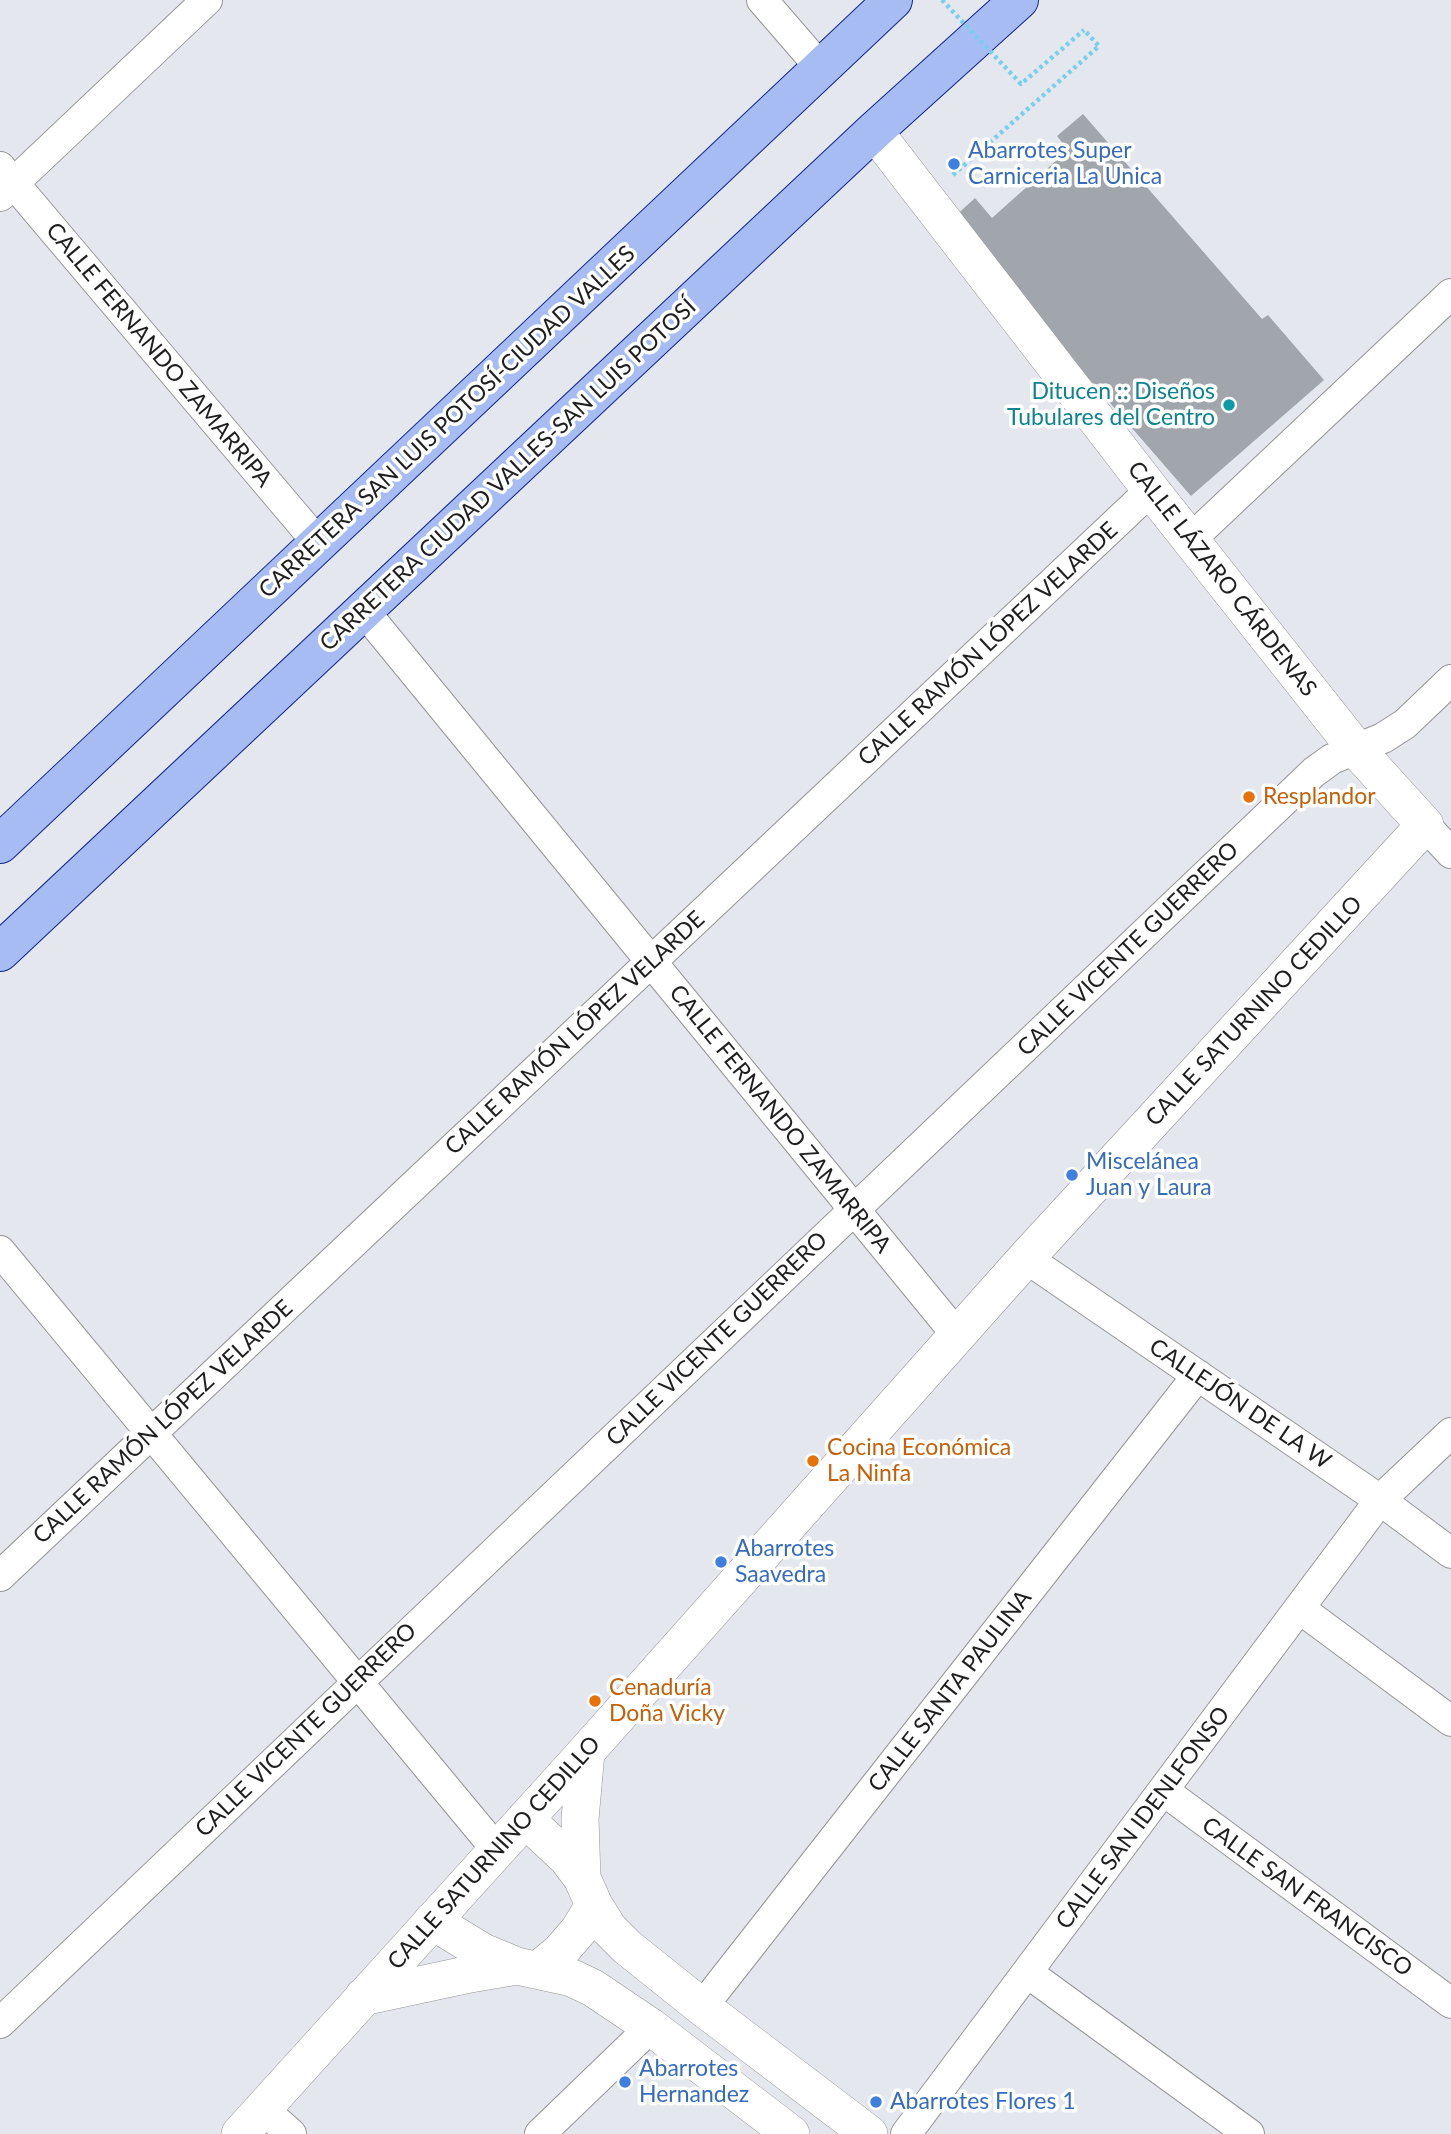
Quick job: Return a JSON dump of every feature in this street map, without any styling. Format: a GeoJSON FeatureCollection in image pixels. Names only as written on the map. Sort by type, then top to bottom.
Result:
{"type":"FeatureCollection","features":[{"type":"Feature","properties":{"kind":"main road","name":"CARRETERA SAN LUIS POTOSÍ-CIUDAD VALLES"},"geometry":{"type":"LineString","coordinates":[[0,844],[893,0]]}},
{"type":"Feature","properties":{"kind":"main road","name":"CARRETERA CIUDAD VALLES-SAN LUIS POTOSÍ"},"geometry":{"type":"LineString","coordinates":[[0,952],[874,131],[1019,0]]}},
{"type":"Feature","properties":{"kind":"street"},"geometry":{"type":"LineString","coordinates":[[5,182],[207,0]]}},
{"type":"Feature","properties":{"kind":"street"},"geometry":{"type":"LineString","coordinates":[[762,0],[820,68]]}},
{"type":"Feature","properties":{"kind":"street","name":"CALLE LÁZARO CÁRDENAS"},"geometry":{"type":"LineString","coordinates":[[874,131],[1151,490],[1356,749],[1451,853]]}},
{"type":"Feature","properties":{"kind":"street","name":"CALLE FERNANDO ZAMARRIPA"},"geometry":{"type":"LineString","coordinates":[[5,182],[319,544]]}},
{"type":"Feature","properties":{"kind":"street"},"geometry":{"type":"LineString","coordinates":[[1191,539],[1451,294]]}},
{"type":"Feature","properties":{"kind":"street","name":"CALLE RAMÓN LÓPEZ VELARDE"},"geometry":{"type":"LineString","coordinates":[[0,1576],[1151,490]]}},
{"type":"Feature","properties":{"kind":"street","name":"CALLE FERNANDO ZAMARRIPA"},"geometry":{"type":"LineString","coordinates":[[364,611],[957,1335]]}},
{"type":"Feature","properties":{"kind":"street","name":"CALLE VICENTE GUERRERO"},"geometry":{"type":"LineString","coordinates":[[0,2023],[1314,772],[1332,759],[1382,738],[1405,724],[1451,680]]}},
{"type":"Feature","properties":{"kind":"street","name":"CALLE SATURNINO CEDILLO"},"geometry":{"type":"LineString","coordinates":[[251,2121],[526,1819],[957,1335],[1425,825]]}},
{"type":"Feature","properties":{"kind":"street"},"geometry":{"type":"LineString","coordinates":[[0,1251],[497,1850]]}},
{"type":"Feature","properties":{"kind":"street","name":"CALLEJÓN DE LA W"},"geometry":{"type":"LineString","coordinates":[[1027,1258],[1380,1500],[1451,1553]]}},
{"type":"Feature","properties":{"kind":"street","name":"CALLE SANTA PAULINA"},"geometry":{"type":"LineString","coordinates":[[702,2007],[1198,1375]]}},
{"type":"Feature","properties":{"kind":"street","name":"CALLE SAN IDENLFONSO"},"geometry":{"type":"LineString","coordinates":[[906,2134],[1380,1500],[1451,1433]]}},
{"type":"Feature","properties":{"kind":"street"},"geometry":{"type":"LineString","coordinates":[[1299,1608],[1451,1721]]}},
{"type":"Feature","properties":{"kind":"street"},"geometry":{"type":"LineString","coordinates":[[363,1997],[528,1968],[567,1945],[579,1930],[588,1892],[580,1819],[586,1752]]}},
{"type":"Feature","properties":{"kind":"street","name":"CALLE SAN FRANCISCO"},"geometry":{"type":"LineString","coordinates":[[1164,1791],[1451,2003]]}},
{"type":"Feature","properties":{"kind":"street"},"geometry":{"type":"LineString","coordinates":[[526,1819],[567,1858],[609,1929],[627,1947],[869,2134]]}},
{"type":"Feature","properties":{"kind":"street"},"geometry":{"type":"LineString","coordinates":[[432,1921],[483,1952],[528,1968],[572,1978],[593,1988],[651,2027],[791,2134]]}},
{"type":"Feature","properties":{"kind":"street"},"geometry":{"type":"LineString","coordinates":[[1028,1973],[1249,2134]]}},
{"type":"Feature","properties":{"kind":"street"},"geometry":{"type":"LineString","coordinates":[[540,2134],[651,2027]]}},
{"type":"Feature","properties":{"kind":"street"},"geometry":{"type":"LineString","coordinates":[[251,2121],[291,2134]]}},
{"type":"Feature","properties":{"kind":"path"},"geometry":{"type":"LineString","coordinates":[[926,198],[1099,46],[1084,30],[1021,84],[942,0]]}},
{"type":"Feature","properties":{"kind":"building"},"geometry":{"type":"Polygon","coordinates":[[[1083,114],[1262,319],[1268,315],[1324,380],[1191,496],[951,220],[975,198],[992,218],[1068,150],[1057,136],[1083,114]]]}},
{"type":"Feature","properties":{"kind":"place","name":"Abarrotes Super Carniceria La Unica"},"geometry":{"type":"Point","coordinates":[954,164]}},
{"type":"Feature","properties":{"kind":"place","name":"Ditucen :: Diseños Tubulares del Centro"},"geometry":{"type":"Point","coordinates":[1229,405]}},
{"type":"Feature","properties":{"kind":"place","name":"Resplandor"},"geometry":{"type":"Point","coordinates":[1249,797]}},
{"type":"Feature","properties":{"kind":"place","name":"Miscelánea Juan y Laura"},"geometry":{"type":"Point","coordinates":[1072,1175]}},
{"type":"Feature","properties":{"kind":"place","name":"Cocina Económica La Ninfa"},"geometry":{"type":"Point","coordinates":[813,1461]}},
{"type":"Feature","properties":{"kind":"place","name":"Abarrotes Saavedra"},"geometry":{"type":"Point","coordinates":[721,1562]}},
{"type":"Feature","properties":{"kind":"place","name":"Cenaduría Doña Vicky"},"geometry":{"type":"Point","coordinates":[595,1701]}},
{"type":"Feature","properties":{"kind":"place","name":"Abarrotes Hernandez"},"geometry":{"type":"Point","coordinates":[625,2082]}},
{"type":"Feature","properties":{"kind":"place","name":"Abarrotes Flores 1"},"geometry":{"type":"Point","coordinates":[876,2102]}}]}
